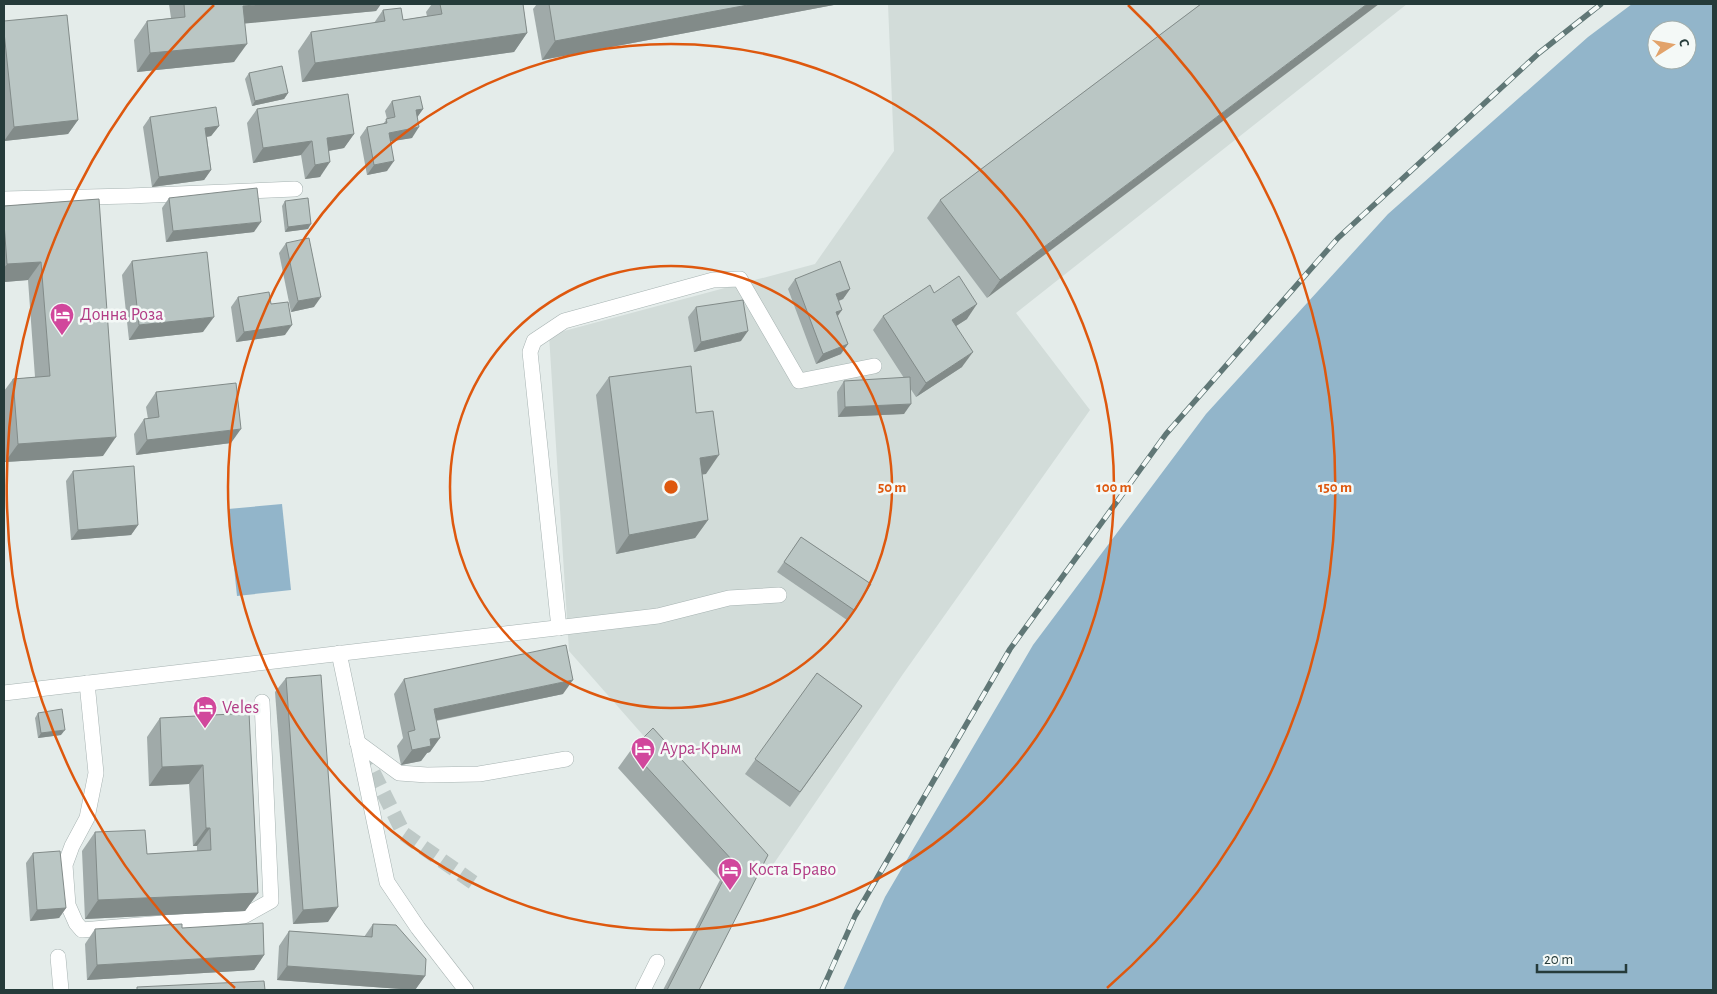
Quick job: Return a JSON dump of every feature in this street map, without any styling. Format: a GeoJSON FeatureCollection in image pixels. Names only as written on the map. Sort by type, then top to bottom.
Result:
{"type":"FeatureCollection","features":[{"type":"Feature","properties":{"kind":"lane"},"geometry":{"type":"LineString","coordinates":[[4,199],[295,189]]}},
{"type":"Feature","properties":{"kind":"lane"},"geometry":{"type":"LineString","coordinates":[[559,628],[530,352],[534,341],[564,321],[713,280],[740,279],[799,381],[874,366]]}},
{"type":"Feature","properties":{"kind":"lane"},"geometry":{"type":"LineString","coordinates":[[4,693],[658,616],[729,598],[779,595]]}},
{"type":"Feature","properties":{"kind":"lane"},"geometry":{"type":"LineString","coordinates":[[339,654],[387,882],[418,928],[466,990]]}},
{"type":"Feature","properties":{"kind":"lane"},"geometry":{"type":"LineString","coordinates":[[87,683],[96,773],[87,818],[72,846],[65,865],[68,905],[76,923],[82,930],[244,916],[271,901],[262,702]]}},
{"type":"Feature","properties":{"kind":"lane"},"geometry":{"type":"LineString","coordinates":[[357,742],[398,774],[426,776],[479,774],[566,759]]}},
{"type":"Feature","properties":{"kind":"lane"},"geometry":{"type":"LineString","coordinates":[[58,957],[61,990]]}},
{"type":"Feature","properties":{"kind":"lane"},"geometry":{"type":"LineString","coordinates":[[643,990],[657,962]]}},
{"type":"Feature","properties":{"kind":"shaded area"},"geometry":{"type":"Polygon","coordinates":[[[888,4],[1407,4],[1016,313],[1090,410],[903,674],[766,875],[569,651],[549,335],[815,264],[894,151],[888,4]]]}},
{"type":"Feature","properties":{"kind":"water"},"geometry":{"type":"Polygon","coordinates":[[[1632,4],[1713,4],[1713,990],[843,990],[885,897],[1033,645],[1206,414],[1388,214],[1588,37],[1632,4]]]}},
{"type":"Feature","properties":{"kind":"water"},"geometry":{"type":"Polygon","coordinates":[[[282,504],[291,590],[237,596],[228,509],[282,504]]]}},
{"type":"Feature","properties":{"kind":"building"},"geometry":{"type":"Polygon","coordinates":[[[184,4],[267,4],[243,6],[247,44],[150,53],[147,21],[185,17],[184,4]]]}},
{"type":"Feature","properties":{"kind":"building"},"geometry":{"type":"Polygon","coordinates":[[[440,4],[523,4],[527,33],[315,63],[311,32],[385,21],[383,10],[401,8],[403,20],[442,14],[440,4]]]}},
{"type":"Feature","properties":{"kind":"building"},"geometry":{"type":"Polygon","coordinates":[[[549,4],[753,4],[555,41],[549,4]]]}},
{"type":"Feature","properties":{"kind":"building"},"geometry":{"type":"Polygon","coordinates":[[[1201,4],[1367,4],[1000,280],[940,200],[1201,4]]]}},
{"type":"Feature","properties":{"kind":"building"},"geometry":{"type":"Polygon","coordinates":[[[67,15],[78,120],[14,127],[4,21],[67,15]]]}},
{"type":"Feature","properties":{"kind":"building"},"geometry":{"type":"Polygon","coordinates":[[[282,66],[288,93],[255,101],[249,73],[282,66]]]}},
{"type":"Feature","properties":{"kind":"building"},"geometry":{"type":"Polygon","coordinates":[[[348,94],[354,134],[327,138],[330,162],[315,165],[312,141],[263,148],[257,109],[348,94]]]}},
{"type":"Feature","properties":{"kind":"building"},"geometry":{"type":"Polygon","coordinates":[[[420,96],[423,109],[416,110],[419,127],[389,133],[394,161],[374,165],[367,127],[387,123],[386,119],[395,117],[392,101],[420,96]]]}},
{"type":"Feature","properties":{"kind":"building"},"geometry":{"type":"Polygon","coordinates":[[[216,107],[219,126],[205,128],[211,170],[159,177],[150,117],[216,107]]]}},
{"type":"Feature","properties":{"kind":"building"},"geometry":{"type":"Polygon","coordinates":[[[257,188],[261,222],[173,231],[169,198],[257,188]]]}},
{"type":"Feature","properties":{"kind":"building"},"geometry":{"type":"Polygon","coordinates":[[[308,198],[311,224],[288,227],[285,201],[308,198]]]}},
{"type":"Feature","properties":{"kind":"building"},"geometry":{"type":"Polygon","coordinates":[[[99,199],[116,437],[18,444],[13,379],[50,376],[41,262],[7,264],[4,206],[99,199]]]}},
{"type":"Feature","properties":{"kind":"building"},"geometry":{"type":"Polygon","coordinates":[[[309,238],[321,297],[298,301],[286,243],[309,238]]]}},
{"type":"Feature","properties":{"kind":"building"},"geometry":{"type":"Polygon","coordinates":[[[207,252],[214,317],[139,325],[132,261],[207,252]]]}},
{"type":"Feature","properties":{"kind":"building"},"geometry":{"type":"Polygon","coordinates":[[[840,261],[850,289],[836,294],[842,310],[836,312],[848,344],[823,354],[795,279],[840,261]]]}},
{"type":"Feature","properties":{"kind":"building"},"geometry":{"type":"Polygon","coordinates":[[[959,276],[977,304],[952,320],[973,352],[926,383],[883,316],[930,285],[934,293],[959,276]]]}},
{"type":"Feature","properties":{"kind":"building"},"geometry":{"type":"Polygon","coordinates":[[[269,292],[271,304],[288,302],[292,325],[244,332],[238,297],[269,292]]]}},
{"type":"Feature","properties":{"kind":"building"},"geometry":{"type":"Polygon","coordinates":[[[743,300],[748,331],[701,342],[696,307],[743,300]]]}},
{"type":"Feature","properties":{"kind":"building"},"geometry":{"type":"Polygon","coordinates":[[[691,366],[696,413],[713,411],[719,455],[700,458],[708,520],[629,535],[609,377],[691,366]]]}},
{"type":"Feature","properties":{"kind":"building"},"geometry":{"type":"Polygon","coordinates":[[[910,377],[911,404],[845,407],[844,381],[910,377]]]}},
{"type":"Feature","properties":{"kind":"building"},"geometry":{"type":"Polygon","coordinates":[[[236,383],[241,429],[147,440],[144,419],[159,417],[156,392],[236,383]]]}},
{"type":"Feature","properties":{"kind":"building"},"geometry":{"type":"Polygon","coordinates":[[[134,466],[138,525],[78,530],[73,471],[134,466]]]}},
{"type":"Feature","properties":{"kind":"building"},"geometry":{"type":"Polygon","coordinates":[[[801,537],[871,584],[854,610],[784,562],[801,537]]]}},
{"type":"Feature","properties":{"kind":"building"},"geometry":{"type":"Polygon","coordinates":[[[566,645],[573,680],[434,709],[440,738],[430,739],[431,746],[412,750],[408,732],[415,730],[404,679],[566,645]]]}},
{"type":"Feature","properties":{"kind":"building"},"geometry":{"type":"Polygon","coordinates":[[[817,673],[862,706],[800,792],[755,759],[817,673]]]}},
{"type":"Feature","properties":{"kind":"building"},"geometry":{"type":"Polygon","coordinates":[[[321,675],[338,907],[303,910],[286,678],[321,675]]]}},
{"type":"Feature","properties":{"kind":"building"},"geometry":{"type":"Polygon","coordinates":[[[62,709],[65,730],[41,733],[38,713],[62,709]]]}},
{"type":"Feature","properties":{"kind":"building"},"geometry":{"type":"Polygon","coordinates":[[[249,713],[258,893],[98,900],[95,832],[145,830],[147,854],[211,850],[210,828],[206,828],[203,765],[162,767],[160,718],[249,713]]]}},
{"type":"Feature","properties":{"kind":"building"},"geometry":{"type":"Polygon","coordinates":[[[653,728],[768,855],[699,990],[667,990],[733,861],[631,750],[653,728]]]}},
{"type":"Feature","properties":{"kind":"building"},"geometry":{"type":"Polygon","coordinates":[[[60,851],[66,908],[37,910],[33,853],[60,851]]]}},
{"type":"Feature","properties":{"kind":"building"},"geometry":{"type":"Polygon","coordinates":[[[263,923],[264,955],[97,965],[95,929],[182,924],[182,928],[263,923]]]}},
{"type":"Feature","properties":{"kind":"building"},"geometry":{"type":"Polygon","coordinates":[[[373,924],[396,925],[426,959],[425,976],[287,966],[289,931],[372,937],[373,924]]]}},
{"type":"Feature","properties":{"kind":"building"},"geometry":{"type":"Polygon","coordinates":[[[264,981],[265,990],[137,990],[137,987],[264,981]]]}},
{"type":"Feature","properties":{"kind":"tunnel"},"geometry":{"type":"LineString","coordinates":[[363,752],[404,834],[474,883]]}},
{"type":"Feature","properties":{"kind":"railway"},"geometry":{"type":"LineString","coordinates":[[822,990],[855,916],[1010,649],[1166,434],[1338,238],[1539,53],[1601,4]]}},
{"type":"Feature","properties":{"kind":"place","name":"Донна Роза"},"geometry":{"type":"Point","coordinates":[62,336]}},
{"type":"Feature","properties":{"kind":"place","name":"Veles"},"geometry":{"type":"Point","coordinates":[205,729]}},
{"type":"Feature","properties":{"kind":"place","name":"Аура-Крым"},"geometry":{"type":"Point","coordinates":[643,770]}},
{"type":"Feature","properties":{"kind":"place","name":"Коста Браво"},"geometry":{"type":"Point","coordinates":[730,891]}}]}
